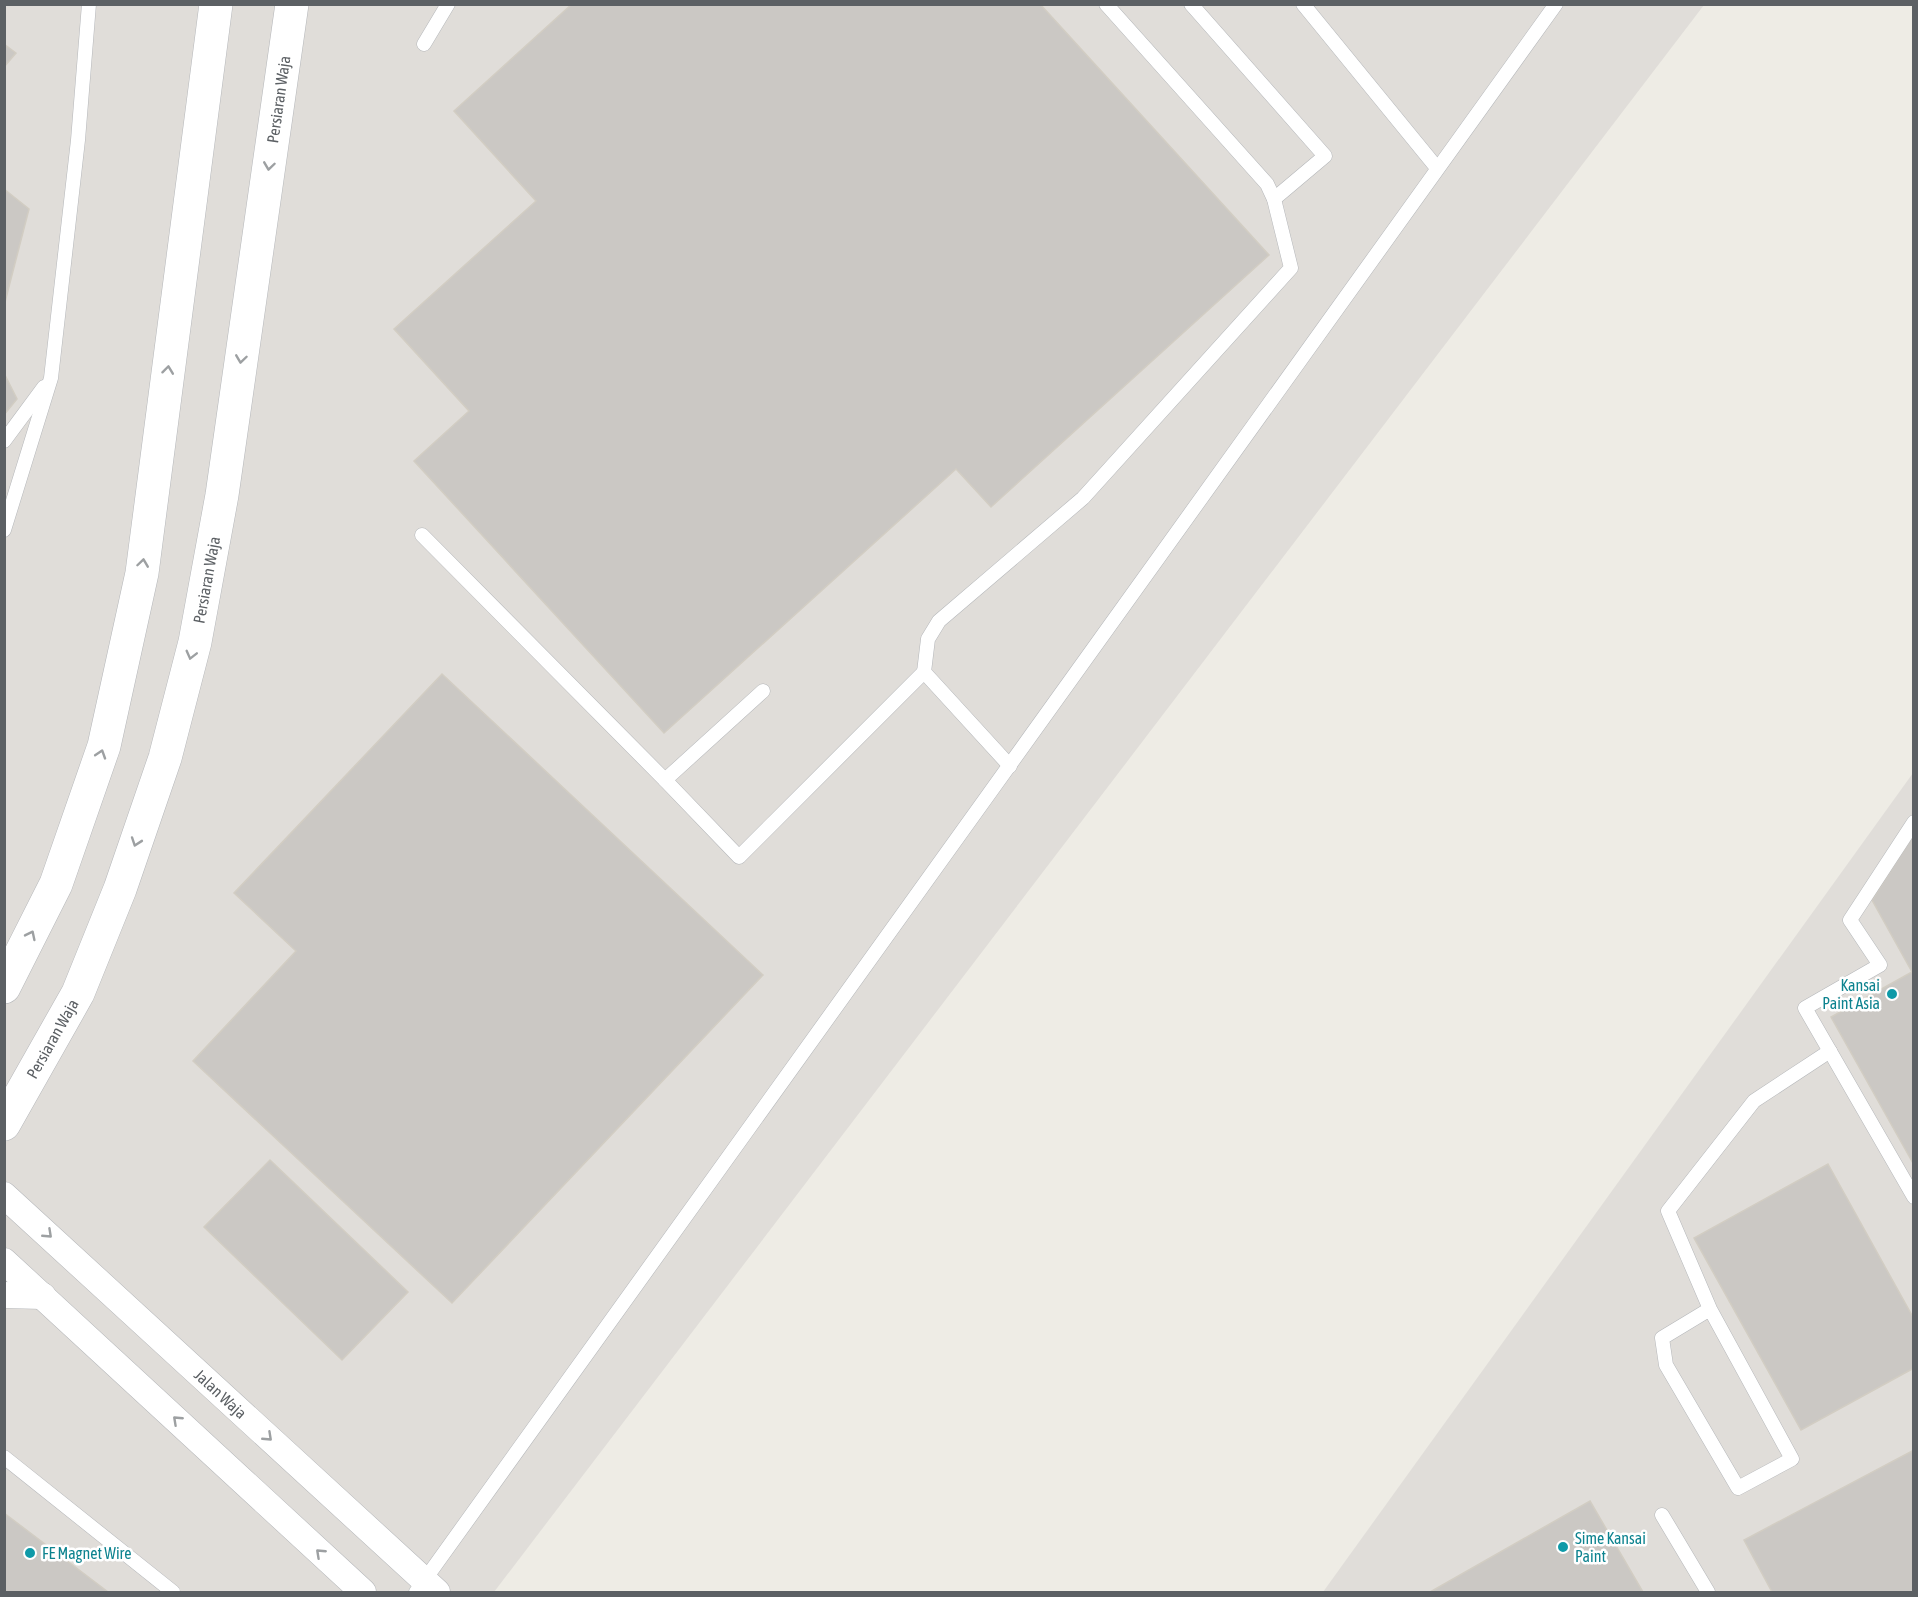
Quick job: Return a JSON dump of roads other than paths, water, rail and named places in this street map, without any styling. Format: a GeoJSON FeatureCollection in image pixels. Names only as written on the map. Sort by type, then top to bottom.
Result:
{"type":"FeatureCollection","features":[{"type":"Feature","properties":{"kind":"street"},"geometry":{"type":"LineString","coordinates":[[4,987],[56,884],[104,746],[142,573],[216,4]]}},
{"type":"Feature","properties":{"kind":"street","name":"Persiaran Waja"},"geometry":{"type":"LineString","coordinates":[[4,1124],[78,993],[120,889],[165,758],[195,642],[222,495],[291,4]]}},
{"type":"Feature","properties":{"kind":"street","name":"Jalan Waja"},"geometry":{"type":"LineString","coordinates":[[4,1195],[426,1589]]}},
{"type":"Feature","properties":{"kind":"street"},"geometry":{"type":"LineString","coordinates":[[4,1261],[363,1593]]}},
{"type":"Feature","properties":{"kind":"street"},"geometry":{"type":"LineString","coordinates":[[4,1295],[43,1296]]}},
{"type":"Feature","properties":{"kind":"lane"},"geometry":{"type":"LineString","coordinates":[[4,530],[51,378],[78,140],[89,4]]}},
{"type":"Feature","properties":{"kind":"lane"},"geometry":{"type":"LineString","coordinates":[[424,44],[448,4]]}},
{"type":"Feature","properties":{"kind":"lane"},"geometry":{"type":"LineString","coordinates":[[422,535],[739,857],[924,672],[927,639],[939,621],[1083,498],[1291,268],[1274,199],[1267,184],[1106,4]]}},
{"type":"Feature","properties":{"kind":"lane"},"geometry":{"type":"LineString","coordinates":[[1191,4],[1325,156],[1274,199]]}},
{"type":"Feature","properties":{"kind":"lane"},"geometry":{"type":"LineString","coordinates":[[1302,4],[1437,168]]}},
{"type":"Feature","properties":{"kind":"lane"},"geometry":{"type":"LineString","coordinates":[[426,1589],[1010,766],[1556,4]]}},
{"type":"Feature","properties":{"kind":"lane"},"geometry":{"type":"LineString","coordinates":[[4,441],[51,378]]}},
{"type":"Feature","properties":{"kind":"lane"},"geometry":{"type":"LineString","coordinates":[[924,672],[1010,766]]}},
{"type":"Feature","properties":{"kind":"lane"},"geometry":{"type":"LineString","coordinates":[[665,780],[763,691]]}},
{"type":"Feature","properties":{"kind":"lane"},"geometry":{"type":"LineString","coordinates":[[1914,822],[1850,920],[1880,965],[1805,1008],[1914,1197]]}},
{"type":"Feature","properties":{"kind":"lane"},"geometry":{"type":"LineString","coordinates":[[1710,1309],[1662,1338],[1666,1365],[1738,1488],[1792,1459],[1710,1309],[1668,1211],[1754,1101],[1830,1051]]}},
{"type":"Feature","properties":{"kind":"lane"},"geometry":{"type":"LineString","coordinates":[[4,1457],[173,1593]]}},
{"type":"Feature","properties":{"kind":"lane"},"geometry":{"type":"LineString","coordinates":[[1662,1515],[1708,1593]]}},
{"type":"Feature","properties":{"kind":"place","name":"Kansai Paint Asia"},"geometry":{"type":"Point","coordinates":[1892,994]}},
{"type":"Feature","properties":{"kind":"place","name":"Sime Kansai Paint"},"geometry":{"type":"Point","coordinates":[1563,1547]}},
{"type":"Feature","properties":{"kind":"place","name":"FE Magnet Wire"},"geometry":{"type":"Point","coordinates":[30,1553]}}]}
